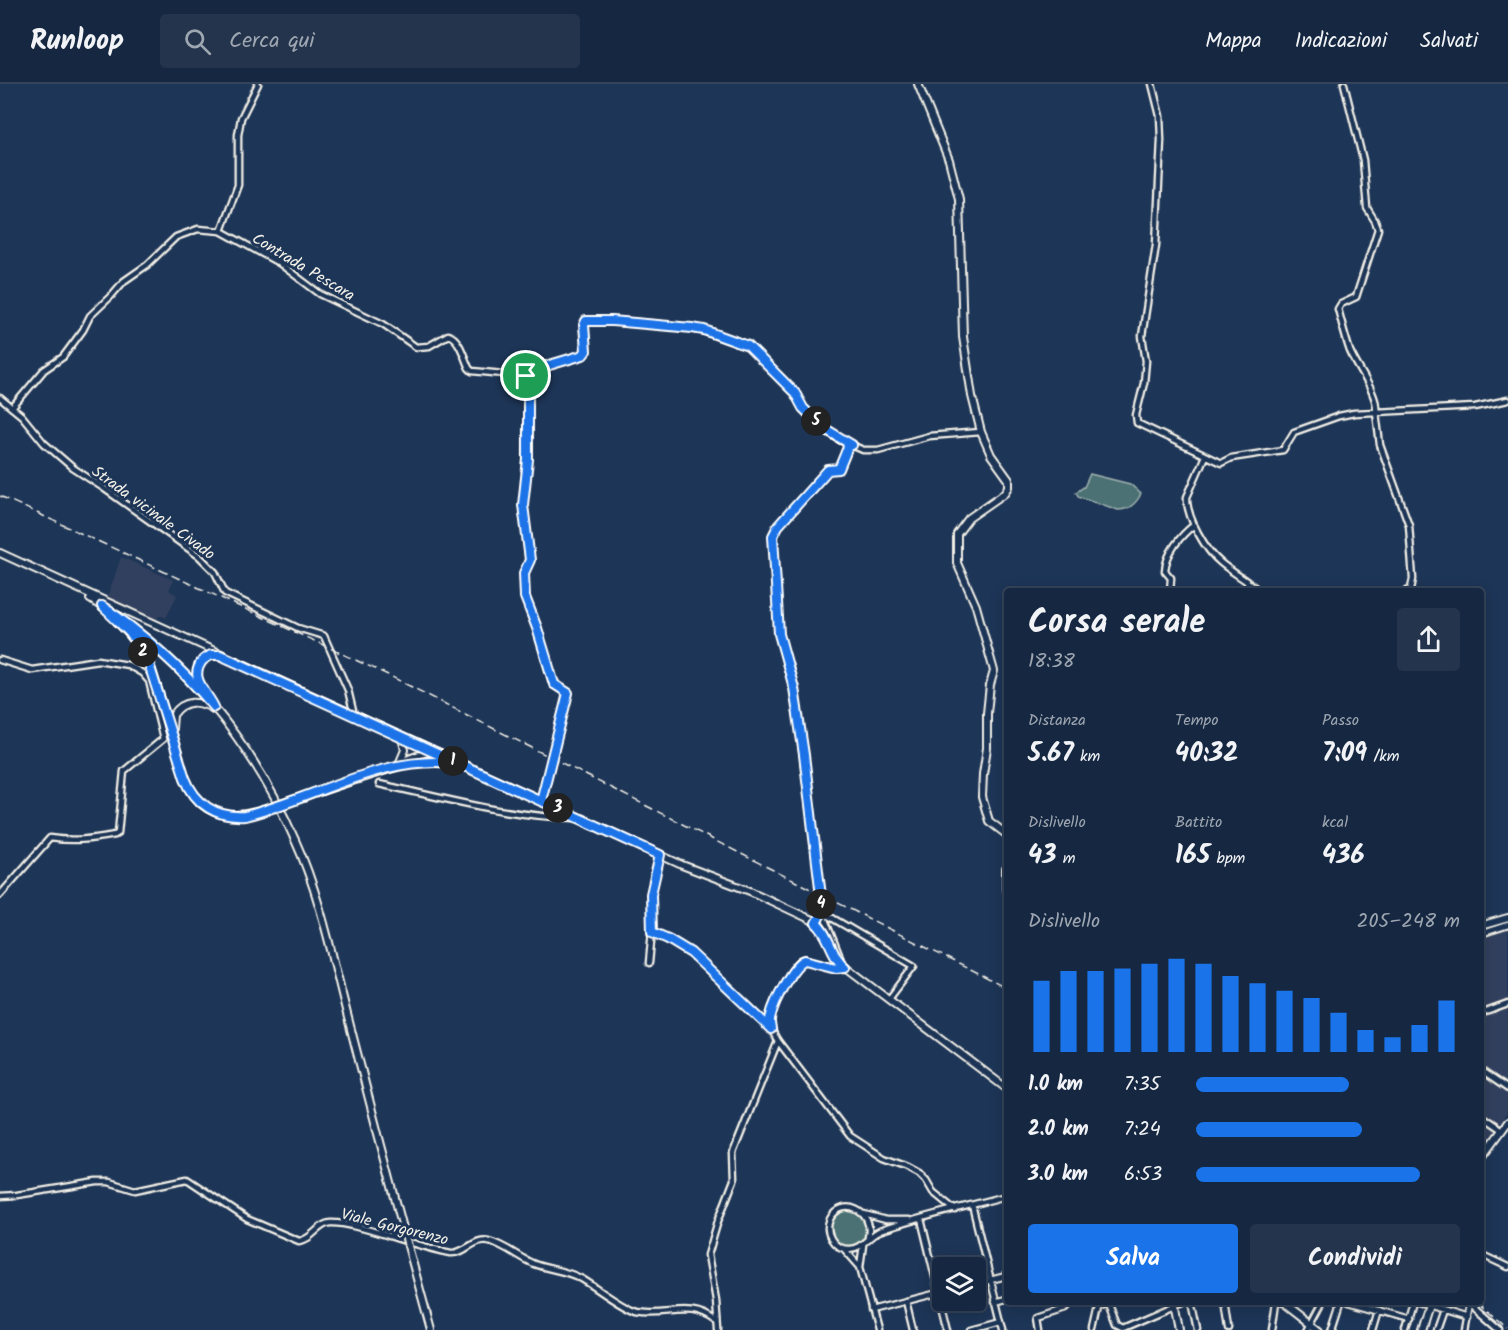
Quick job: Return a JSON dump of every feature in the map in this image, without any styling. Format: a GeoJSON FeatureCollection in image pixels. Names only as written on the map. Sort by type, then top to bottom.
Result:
{"type":"FeatureCollection","features":[{"type":"Feature","properties":{"kind":"main road"},"geometry":{"type":"LineString","coordinates":[[918,84],[949,160],[959,199],[963,337],[972,396],[981,432],[990,455],[1009,480],[1009,487],[998,499],[969,518],[957,534],[957,563],[976,606],[994,671],[987,713],[987,748],[982,797],[989,821],[1004,832]]}},
{"type":"Feature","properties":{"kind":"main road"},"geometry":{"type":"LineString","coordinates":[[0,553],[578,818],[660,855],[750,891],[816,923],[822,928],[842,963],[1004,1086]]}},
{"type":"Feature","properties":{"kind":"main road"},"geometry":{"type":"LineString","coordinates":[[64,583],[132,627],[161,652],[214,707]]}},
{"type":"Feature","properties":{"kind":"main road"},"geometry":{"type":"LineString","coordinates":[[102,606],[129,632],[147,658],[187,784],[193,795],[205,806],[224,815],[238,816],[267,809],[378,772],[416,762],[425,758],[431,751]]}},
{"type":"Feature","properties":{"kind":"main road"},"geometry":{"type":"LineString","coordinates":[[220,655],[211,655],[203,660],[196,674],[198,682],[248,752],[276,801],[296,841],[307,870],[431,1330]]}},
{"type":"Feature","properties":{"kind":"main road"},"geometry":{"type":"LineString","coordinates":[[172,738],[173,715],[186,703],[205,704],[221,716]]}},
{"type":"Feature","properties":{"kind":"main road"},"geometry":{"type":"LineString","coordinates":[[400,762],[405,750],[402,737]]}},
{"type":"Feature","properties":{"kind":"main road"},"geometry":{"type":"LineString","coordinates":[[378,772],[431,751]]}},
{"type":"Feature","properties":{"kind":"main road"},"geometry":{"type":"LineString","coordinates":[[416,762],[460,764]]}},
{"type":"Feature","properties":{"kind":"main road"},"geometry":{"type":"LineString","coordinates":[[1484,925],[1508,918]]}},
{"type":"Feature","properties":{"kind":"main road"},"geometry":{"type":"LineString","coordinates":[[1484,1155],[1508,1122]]}},
{"type":"Feature","properties":{"kind":"main road"},"geometry":{"type":"LineString","coordinates":[[1174,1305],[1179,1330]]}},
{"type":"Feature","properties":{"kind":"main road"},"geometry":{"type":"LineString","coordinates":[[1291,1305],[1320,1330]]}},
{"type":"Feature","properties":{"kind":"main road"},"geometry":{"type":"LineString","coordinates":[[1421,1330],[1429,1305]]}},
{"type":"Feature","properties":{"kind":"street"},"geometry":{"type":"LineString","coordinates":[[12,408],[44,370],[63,357],[93,312],[124,281],[147,266],[176,237],[198,229],[221,231],[237,190],[241,118],[258,84]]}},
{"type":"Feature","properties":{"kind":"street"},"geometry":{"type":"LineString","coordinates":[[1152,84],[1160,116],[1161,140],[1155,245],[1142,336],[1146,361],[1144,383],[1136,415],[1137,423],[1221,463],[1231,458],[1283,450],[1296,431],[1339,416],[1354,413],[1475,407],[1508,400]]}},
{"type":"Feature","properties":{"kind":"street"},"geometry":{"type":"LineString","coordinates":[[1344,84],[1364,160],[1367,208],[1378,229],[1356,297],[1341,304],[1338,309],[1355,363],[1372,391],[1376,405],[1380,446],[1409,525],[1413,579],[1411,588]]}},
{"type":"Feature","properties":{"kind":"street","name":"Contrada Pescara"},"geometry":{"type":"LineString","coordinates":[[221,231],[279,263],[320,294],[383,324],[416,347],[425,347],[448,335],[456,340],[472,371],[524,375]]}},
{"type":"Feature","properties":{"kind":"street"},"geometry":{"type":"LineString","coordinates":[[541,801],[568,693],[554,684],[525,597],[524,573],[530,560],[523,514],[528,436],[528,378],[524,375],[526,372],[583,355],[586,351],[584,325],[586,321],[704,330],[752,348],[795,393],[803,408],[822,427],[863,450],[878,450],[928,436],[981,432]]}},
{"type":"Feature","properties":{"kind":"street","name":"Strada vicinale Civado"},"geometry":{"type":"LineString","coordinates":[[0,398],[22,416],[44,443],[73,468],[199,556],[215,572],[225,593],[298,628],[324,636],[348,690],[354,715]]}},
{"type":"Feature","properties":{"kind":"street"},"geometry":{"type":"LineString","coordinates":[[771,1029],[771,1014],[776,1001],[798,963],[805,960],[836,968],[842,963],[822,912],[794,688],[779,634],[773,536],[778,526],[828,470],[839,469],[848,447],[852,445]]}},
{"type":"Feature","properties":{"kind":"street"},"geometry":{"type":"LineString","coordinates":[[1205,456],[1187,502],[1194,525],[1220,562],[1256,588]]}},
{"type":"Feature","properties":{"kind":"street"},"geometry":{"type":"LineString","coordinates":[[1170,588],[1172,578],[1165,571],[1166,562],[1179,539],[1194,525]]}},
{"type":"Feature","properties":{"kind":"street"},"geometry":{"type":"LineString","coordinates":[[0,660],[33,670],[98,660],[128,665],[142,673],[149,681],[164,739],[123,771],[117,834],[80,841],[50,838],[0,896]]}},
{"type":"Feature","properties":{"kind":"street"},"geometry":{"type":"LineString","coordinates":[[378,784],[496,810],[578,818]]}},
{"type":"Feature","properties":{"kind":"street"},"geometry":{"type":"LineString","coordinates":[[649,963],[652,932],[651,894],[660,855]]}},
{"type":"Feature","properties":{"kind":"street"},"geometry":{"type":"LineString","coordinates":[[816,923],[822,912]]}},
{"type":"Feature","properties":{"kind":"street"},"geometry":{"type":"LineString","coordinates":[[822,912],[914,966],[889,999]]}},
{"type":"Feature","properties":{"kind":"street"},"geometry":{"type":"LineString","coordinates":[[1484,932],[1508,926]]}},
{"type":"Feature","properties":{"kind":"street"},"geometry":{"type":"LineString","coordinates":[[652,932],[691,953],[771,1029],[850,1136],[884,1158],[919,1173],[933,1192],[955,1210]]}},
{"type":"Feature","properties":{"kind":"street"},"geometry":{"type":"LineString","coordinates":[[1484,1013],[1508,1004]]}},
{"type":"Feature","properties":{"kind":"street"},"geometry":{"type":"LineString","coordinates":[[718,1330],[716,1300],[708,1255],[734,1180],[733,1153],[778,1041]]}},
{"type":"Feature","properties":{"kind":"street"},"geometry":{"type":"LineString","coordinates":[[1484,1073],[1508,1089]]}},
{"type":"Feature","properties":{"kind":"street"},"geometry":{"type":"LineString","coordinates":[[1484,1118],[1502,1130]]}},
{"type":"Feature","properties":{"kind":"street","name":"Viale Gorgorenzo"},"geometry":{"type":"LineString","coordinates":[[0,1196],[97,1182],[109,1182],[135,1190],[187,1179],[247,1219],[299,1241],[307,1239],[324,1224],[329,1223],[343,1224],[451,1253],[460,1252],[486,1240],[535,1264],[551,1267],[579,1278],[633,1311],[663,1314],[694,1311],[716,1320]]}},
{"type":"Feature","properties":{"kind":"street"},"geometry":{"type":"LineString","coordinates":[[877,1330],[860,1267],[860,1256],[868,1237],[880,1230],[1004,1197]]}},
{"type":"Feature","properties":{"kind":"street"},"geometry":{"type":"LineString","coordinates":[[972,1206],[1003,1330]]}},
{"type":"Feature","properties":{"kind":"street"},"geometry":{"type":"LineString","coordinates":[[864,1243],[854,1249],[836,1245],[828,1234],[830,1220],[834,1214],[844,1208],[856,1209],[886,1220],[921,1219]]}},
{"type":"Feature","properties":{"kind":"street"},"geometry":{"type":"LineString","coordinates":[[862,1213],[869,1224],[868,1237]]}},
{"type":"Feature","properties":{"kind":"street"},"geometry":{"type":"LineString","coordinates":[[921,1219],[932,1262]]}},
{"type":"Feature","properties":{"kind":"street"},"geometry":{"type":"LineString","coordinates":[[843,1248],[860,1267]]}},
{"type":"Feature","properties":{"kind":"street"},"geometry":{"type":"LineString","coordinates":[[1484,1256],[1508,1267]]}},
{"type":"Feature","properties":{"kind":"street"},"geometry":{"type":"LineString","coordinates":[[986,1281],[1004,1276]]}},
{"type":"Feature","properties":{"kind":"street"},"geometry":{"type":"LineString","coordinates":[[871,1310],[932,1295]]}},
{"type":"Feature","properties":{"kind":"street"},"geometry":{"type":"LineString","coordinates":[[995,1302],[1004,1300]]}},
{"type":"Feature","properties":{"kind":"street"},"geometry":{"type":"LineString","coordinates":[[906,1301],[913,1330]]}},
{"type":"Feature","properties":{"kind":"street"},"geometry":{"type":"LineString","coordinates":[[1040,1330],[1038,1318],[1065,1310],[1068,1305]]}},
{"type":"Feature","properties":{"kind":"street"},"geometry":{"type":"LineString","coordinates":[[1094,1330],[1099,1305]]}},
{"type":"Feature","properties":{"kind":"street"},"geometry":{"type":"LineString","coordinates":[[1109,1305],[1120,1327],[1140,1322],[1172,1305]]}},
{"type":"Feature","properties":{"kind":"street"},"geometry":{"type":"LineString","coordinates":[[1193,1305],[1198,1330]]}},
{"type":"Feature","properties":{"kind":"street"},"geometry":{"type":"LineString","coordinates":[[1225,1305],[1229,1330]]}},
{"type":"Feature","properties":{"kind":"street"},"geometry":{"type":"LineString","coordinates":[[1272,1330],[1276,1305]]}},
{"type":"Feature","properties":{"kind":"street"},"geometry":{"type":"LineString","coordinates":[[1308,1330],[1321,1305]]}},
{"type":"Feature","properties":{"kind":"street"},"geometry":{"type":"LineString","coordinates":[[1332,1330],[1340,1305]]}},
{"type":"Feature","properties":{"kind":"street"},"geometry":{"type":"LineString","coordinates":[[1363,1305],[1409,1319]]}},
{"type":"Feature","properties":{"kind":"street"},"geometry":{"type":"LineString","coordinates":[[1406,1330],[1412,1305]]}},
{"type":"Feature","properties":{"kind":"street"},"geometry":{"type":"LineString","coordinates":[[1431,1305],[1467,1317]]}},
{"type":"Feature","properties":{"kind":"street"},"geometry":{"type":"LineString","coordinates":[[1464,1330],[1469,1305]]}},
{"type":"Feature","properties":{"kind":"street"},"geometry":{"type":"LineString","coordinates":[[1472,1305],[1500,1330]]}},
{"type":"Feature","properties":{"kind":"street"},"geometry":{"type":"LineString","coordinates":[[1373,1330],[1378,1310]]}},
{"type":"Feature","properties":{"kind":"street"},"geometry":{"type":"LineString","coordinates":[[1436,1330],[1443,1310]]}},
{"type":"Feature","properties":{"kind":"street"},"geometry":{"type":"LineString","coordinates":[[944,1311],[948,1330]]}},
{"type":"Feature","properties":{"kind":"street"},"geometry":{"type":"LineString","coordinates":[[971,1330],[1001,1322]]}},
{"type":"Feature","properties":{"kind":"street"},"geometry":{"type":"LineString","coordinates":[[1140,1322],[1140,1330]]}},
{"type":"Feature","properties":{"kind":"shaded area"},"geometry":{"type":"Polygon","coordinates":[[[121,557],[173,580],[169,590],[177,595],[166,618],[159,615],[156,622],[107,599],[121,557]]]}},
{"type":"Feature","properties":{"kind":"shaded area"},"geometry":{"type":"Polygon","coordinates":[[[1508,922],[1508,1111],[1484,1147],[1484,930],[1508,922]]]}},
{"type":"Feature","properties":{"kind":"green space"},"geometry":{"type":"Polygon","coordinates":[[[1090,474],[1130,484],[1141,494],[1132,506],[1118,510],[1078,496],[1076,492],[1084,487],[1090,474]]]}},
{"type":"Feature","properties":{"kind":"green space"},"geometry":{"type":"Polygon","coordinates":[[[849,1211],[862,1216],[867,1229],[862,1242],[849,1247],[836,1242],[831,1229],[836,1216],[849,1211]]]}},
{"type":"Feature","properties":{"kind":"railway"},"geometry":{"type":"LineString","coordinates":[[0,496],[388,675],[1004,987]]}},
{"type":"Feature","properties":{"kind":"railway"},"geometry":{"type":"LineString","coordinates":[[1480,1305],[1508,1329]]}},
{"type":"Feature","properties":{"kind":"route"},"geometry":{"type":"LineString","coordinates":[[526,376],[526,372],[583,355],[586,351],[584,325],[586,321],[612,321],[704,330],[752,348],[795,393],[803,408],[822,427],[840,440],[852,445],[849,445],[839,469],[828,470],[778,526],[773,536],[779,634],[794,688],[821,896],[822,912],[816,923],[822,928],[833,952],[845,967],[836,968],[801,960],[776,1001],[771,1014],[771,1029],[691,953],[652,932],[653,900],[651,894],[660,855],[460,764],[433,761],[405,764],[245,816],[224,815],[205,806],[193,795],[187,784],[147,658],[129,632],[102,606],[132,627],[161,652],[186,675],[214,707],[198,682],[196,674],[203,660],[214,654],[354,715],[460,764],[541,801],[566,706],[568,693],[554,684],[525,597],[524,573],[530,560],[523,514],[528,460],[528,378],[526,376]]}}]}
